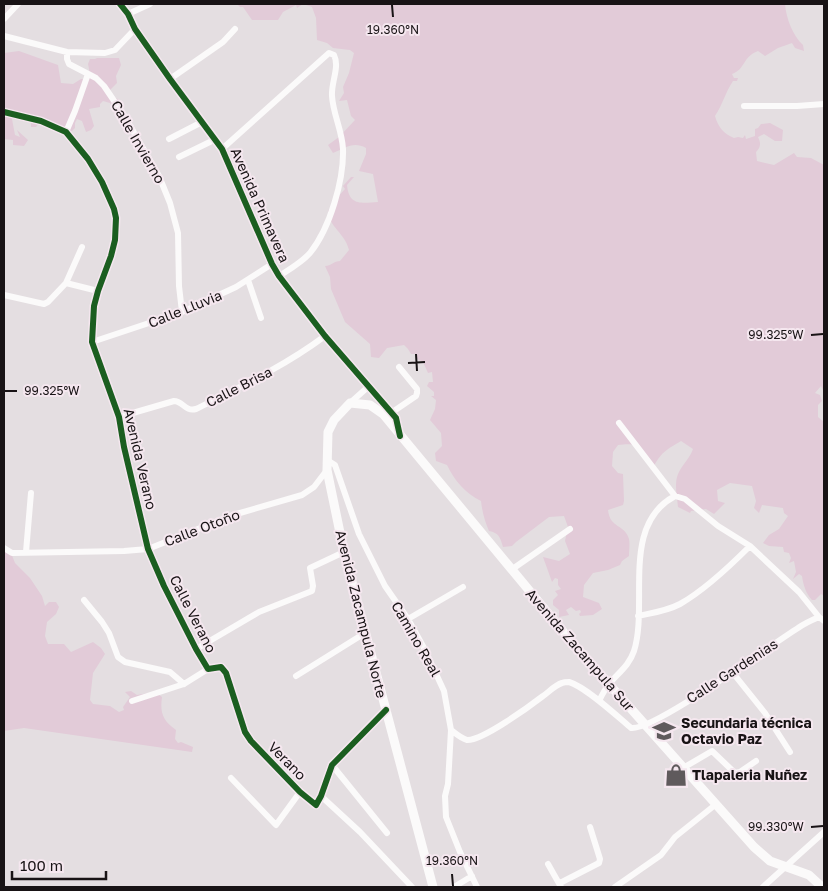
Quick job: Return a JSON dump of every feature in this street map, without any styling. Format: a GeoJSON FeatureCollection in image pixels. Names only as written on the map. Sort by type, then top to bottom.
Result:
{"type":"FeatureCollection","features":[{"type":"Feature","properties":{"kind":"main road","name":"Avenida Zacampula Sur"},"geometry":{"type":"LineString","coordinates":[[350,402],[375,406],[511,570],[609,684],[715,805],[763,856],[770,861],[809,875],[822,887]]}},
{"type":"Feature","properties":{"kind":"main road","name":"Avenida Zacampula Norte"},"geometry":{"type":"LineString","coordinates":[[350,402],[338,414],[328,432],[327,470],[344,552],[364,633],[433,887]]}},
{"type":"Feature","properties":{"kind":"street"},"geometry":{"type":"LineString","coordinates":[[4,18],[18,4]]}},
{"type":"Feature","properties":{"kind":"street","name":"Avenida Primavera"},"geometry":{"type":"LineString","coordinates":[[120,4],[170,79],[222,149],[272,264],[325,336],[398,422],[400,436]]}},
{"type":"Feature","properties":{"kind":"street"},"geometry":{"type":"LineString","coordinates":[[128,14],[150,4]]}},
{"type":"Feature","properties":{"kind":"street"},"geometry":{"type":"LineString","coordinates":[[170,79],[223,42],[235,28]]}},
{"type":"Feature","properties":{"kind":"street"},"geometry":{"type":"LineString","coordinates":[[4,36],[67,52],[111,52],[135,29]]}},
{"type":"Feature","properties":{"kind":"street","name":"Calle Invierno"},"geometry":{"type":"LineString","coordinates":[[67,52],[69,64],[88,74],[104,86],[125,117],[159,176],[178,233],[179,286],[182,312]]}},
{"type":"Feature","properties":{"kind":"street"},"geometry":{"type":"LineString","coordinates":[[222,149],[330,53],[333,53],[336,59],[332,97],[342,148],[341,173],[336,196],[325,228],[316,244],[303,259],[280,276]]}},
{"type":"Feature","properties":{"kind":"street"},"geometry":{"type":"LineString","coordinates":[[66,132],[76,111],[88,74]]}},
{"type":"Feature","properties":{"kind":"street"},"geometry":{"type":"LineString","coordinates":[[744,106],[824,104]]}},
{"type":"Feature","properties":{"kind":"street","name":"Avenida Verano"},"geometry":{"type":"LineString","coordinates":[[4,112],[41,121],[66,132],[88,159],[102,182],[114,209],[116,230],[111,256],[94,306],[92,342],[119,417],[124,447],[148,549]]}},
{"type":"Feature","properties":{"kind":"street"},"geometry":{"type":"LineString","coordinates":[[169,139],[202,122]]}},
{"type":"Feature","properties":{"kind":"street"},"geometry":{"type":"LineString","coordinates":[[179,157],[216,139]]}},
{"type":"Feature","properties":{"kind":"street"},"geometry":{"type":"LineString","coordinates":[[4,295],[45,304],[66,283],[82,247]]}},
{"type":"Feature","properties":{"kind":"street","name":"Calle Lluvia"},"geometry":{"type":"LineString","coordinates":[[92,342],[182,312],[236,287],[272,264]]}},
{"type":"Feature","properties":{"kind":"street"},"geometry":{"type":"LineString","coordinates":[[248,280],[261,318]]}},
{"type":"Feature","properties":{"kind":"street"},"geometry":{"type":"LineString","coordinates":[[66,283],[98,291]]}},
{"type":"Feature","properties":{"kind":"street","name":"Calle Brisa"},"geometry":{"type":"LineString","coordinates":[[119,417],[174,401],[178,401],[186,409],[196,409],[267,374],[298,356],[325,336]]}},
{"type":"Feature","properties":{"kind":"street"},"geometry":{"type":"LineString","coordinates":[[391,413],[416,396],[417,393],[399,367]]}},
{"type":"Feature","properties":{"kind":"street"},"geometry":{"type":"LineString","coordinates":[[350,402],[369,386]]}},
{"type":"Feature","properties":{"kind":"street"},"geometry":{"type":"LineString","coordinates":[[619,423],[675,496],[684,499],[718,526],[750,546],[798,592],[821,619]]}},
{"type":"Feature","properties":{"kind":"street","name":"Camino Real"},"geometry":{"type":"LineString","coordinates":[[327,460],[335,466],[356,526],[385,586],[408,619],[444,691],[451,730],[450,767],[445,808],[451,831],[477,887]]}},
{"type":"Feature","properties":{"kind":"street","name":"Calle Otoño"},"geometry":{"type":"LineString","coordinates":[[5,549],[12,552],[26,552],[148,549],[233,515],[302,496],[314,487],[327,470]]}},
{"type":"Feature","properties":{"kind":"street"},"geometry":{"type":"LineString","coordinates":[[26,552],[31,493]]}},
{"type":"Feature","properties":{"kind":"street"},"geometry":{"type":"LineString","coordinates":[[598,700],[630,660],[636,641],[639,568],[646,533],[654,513],[662,504],[675,496]]}},
{"type":"Feature","properties":{"kind":"street"},"geometry":{"type":"LineString","coordinates":[[511,570],[570,529]]}},
{"type":"Feature","properties":{"kind":"street"},"geometry":{"type":"LineString","coordinates":[[638,616],[668,609],[680,604],[734,563],[750,546]]}},
{"type":"Feature","properties":{"kind":"street","name":"Calle Verano"},"geometry":{"type":"LineString","coordinates":[[148,549],[158,574],[208,669],[223,668],[245,732]]}},
{"type":"Feature","properties":{"kind":"street"},"geometry":{"type":"LineString","coordinates":[[196,649],[259,612],[312,591],[310,568],[344,552]]}},
{"type":"Feature","properties":{"kind":"street"},"geometry":{"type":"LineString","coordinates":[[408,619],[463,587]]}},
{"type":"Feature","properties":{"kind":"street"},"geometry":{"type":"LineString","coordinates":[[84,600],[102,622],[118,656],[124,662],[170,672],[184,684]]}},
{"type":"Feature","properties":{"kind":"street","name":"Calle Gardenias"},"geometry":{"type":"LineString","coordinates":[[645,725],[733,673],[800,626],[821,619]]}},
{"type":"Feature","properties":{"kind":"street"},"geometry":{"type":"LineString","coordinates":[[296,676],[364,633]]}},
{"type":"Feature","properties":{"kind":"street"},"geometry":{"type":"LineString","coordinates":[[132,701],[184,684],[208,669]]}},
{"type":"Feature","properties":{"kind":"street"},"geometry":{"type":"LineString","coordinates":[[733,673],[765,713],[790,752]]}},
{"type":"Feature","properties":{"kind":"street"},"geometry":{"type":"LineString","coordinates":[[451,730],[464,739],[476,738],[532,705],[562,683],[570,682],[598,700],[631,728],[645,725]]}},
{"type":"Feature","properties":{"kind":"street"},"geometry":{"type":"LineString","coordinates":[[386,710],[332,765],[322,796],[360,832],[412,887]]}},
{"type":"Feature","properties":{"kind":"street","name":"Verano"},"geometry":{"type":"LineString","coordinates":[[245,732],[259,750],[314,805],[322,796]]}},
{"type":"Feature","properties":{"kind":"street"},"geometry":{"type":"LineString","coordinates":[[683,768],[712,751],[734,773],[740,772],[756,760]]}},
{"type":"Feature","properties":{"kind":"street"},"geometry":{"type":"LineString","coordinates":[[332,765],[387,833]]}},
{"type":"Feature","properties":{"kind":"street"},"geometry":{"type":"LineString","coordinates":[[231,778],[276,825],[300,792]]}},
{"type":"Feature","properties":{"kind":"street"},"geometry":{"type":"LineString","coordinates":[[615,887],[661,855],[675,838],[715,805]]}},
{"type":"Feature","properties":{"kind":"street"},"geometry":{"type":"LineString","coordinates":[[548,864],[561,885],[599,863],[600,859],[590,827]]}},
{"type":"Feature","properties":{"kind":"street"},"geometry":{"type":"LineString","coordinates":[[763,887],[824,832]]}},
{"type":"Feature","properties":{"kind":"street"},"geometry":{"type":"LineString","coordinates":[[454,887],[472,876]]}},
{"type":"Feature","properties":{"kind":"shaded area"},"geometry":{"type":"Polygon","coordinates":[[[237,4],[303,4],[297,8],[296,5],[283,12],[278,20],[252,20],[243,7],[237,4]]]}},
{"type":"Feature","properties":{"kind":"shaded area"},"geometry":{"type":"Polygon","coordinates":[[[303,4],[785,4],[791,26],[796,37],[803,45],[804,51],[795,48],[792,43],[778,48],[765,56],[758,51],[749,56],[740,69],[732,74],[734,78],[738,78],[737,81],[733,81],[715,116],[722,130],[734,138],[743,138],[745,135],[746,139],[755,136],[755,129],[761,124],[770,123],[783,130],[782,141],[775,141],[764,134],[758,137],[760,145],[756,152],[757,161],[774,165],[794,153],[797,157],[811,158],[824,165],[824,401],[821,386],[815,393],[820,395],[822,401],[818,405],[818,417],[824,422],[824,596],[821,594],[815,600],[812,600],[805,589],[802,576],[799,574],[793,579],[796,572],[794,561],[789,563],[791,558],[789,553],[784,552],[783,547],[769,546],[763,543],[769,535],[779,529],[788,516],[784,513],[783,508],[762,505],[759,513],[754,508],[756,501],[752,486],[730,483],[717,490],[718,501],[725,503],[714,514],[706,509],[691,511],[690,513],[678,507],[676,486],[678,474],[693,449],[681,441],[669,448],[654,466],[649,466],[645,454],[640,447],[625,444],[618,445],[613,452],[612,466],[618,473],[623,474],[623,505],[608,510],[614,524],[627,534],[629,556],[620,565],[593,573],[584,585],[583,597],[599,603],[602,609],[593,615],[580,616],[580,610],[576,611],[571,607],[566,610],[569,615],[559,617],[559,610],[553,605],[553,600],[558,595],[555,591],[561,589],[558,585],[558,579],[555,578],[552,582],[543,557],[559,561],[570,554],[565,541],[568,527],[564,516],[549,517],[512,546],[503,547],[499,536],[489,531],[481,501],[470,495],[461,486],[447,465],[436,461],[435,453],[442,446],[441,433],[430,420],[435,409],[436,400],[431,396],[434,396],[434,392],[427,386],[429,382],[433,382],[432,372],[428,373],[423,362],[417,359],[416,354],[411,354],[404,345],[387,348],[379,358],[371,357],[370,344],[345,322],[331,289],[330,277],[325,266],[340,261],[349,250],[344,239],[331,221],[328,211],[345,189],[343,186],[351,177],[354,177],[347,185],[350,197],[353,200],[361,203],[378,202],[373,174],[359,171],[366,154],[366,148],[353,145],[333,153],[328,145],[339,137],[355,120],[351,116],[347,100],[339,101],[344,93],[343,87],[354,53],[350,50],[333,48],[327,43],[317,40],[316,18],[312,7],[303,4]]]}},
{"type":"Feature","properties":{"kind":"shaded area"},"geometry":{"type":"Polygon","coordinates":[[[19,51],[58,65],[61,83],[73,84],[81,79],[85,79],[90,74],[88,64],[90,59],[119,58],[121,65],[116,76],[117,83],[110,90],[113,97],[120,100],[118,106],[114,108],[110,103],[103,101],[100,107],[89,109],[94,126],[86,132],[82,121],[77,119],[75,128],[69,131],[53,122],[42,119],[36,127],[31,127],[31,116],[25,113],[15,114],[12,119],[15,135],[20,137],[17,130],[28,140],[24,146],[13,145],[13,140],[4,139],[4,53],[19,51]]]}},
{"type":"Feature","properties":{"kind":"shaded area"},"geometry":{"type":"Polygon","coordinates":[[[4,546],[11,553],[15,563],[30,578],[42,596],[45,606],[49,602],[56,602],[59,607],[56,614],[47,622],[45,636],[48,644],[64,644],[71,652],[93,642],[105,654],[93,673],[90,700],[93,704],[110,706],[119,712],[124,710],[123,707],[130,697],[125,692],[131,691],[137,695],[155,692],[162,697],[161,707],[163,715],[176,730],[175,739],[178,743],[181,742],[193,747],[192,752],[24,728],[4,731],[4,546]]]}},
{"type":"Feature","properties":{"kind":"cycle path"},"geometry":{"type":"LineString","coordinates":[[120,4],[170,79],[222,149],[279,276],[325,336],[396,418],[400,436]]}},
{"type":"Feature","properties":{"kind":"cycle path"},"geometry":{"type":"LineString","coordinates":[[4,112],[41,121],[66,132],[88,159],[102,182],[114,209],[116,218],[115,240],[94,306],[92,342],[119,417],[124,447],[148,549],[164,586],[208,669],[221,667],[226,673],[245,732],[251,741],[300,792],[316,805],[332,765],[386,710]]}},
{"type":"Feature","properties":{"kind":"place","name":"Secundaria técnica Octavio Paz"},"geometry":{"type":"Point","coordinates":[664,731]}},
{"type":"Feature","properties":{"kind":"place","name":"Tlapaleria Nuñez"},"geometry":{"type":"Point","coordinates":[676,775]}}]}
